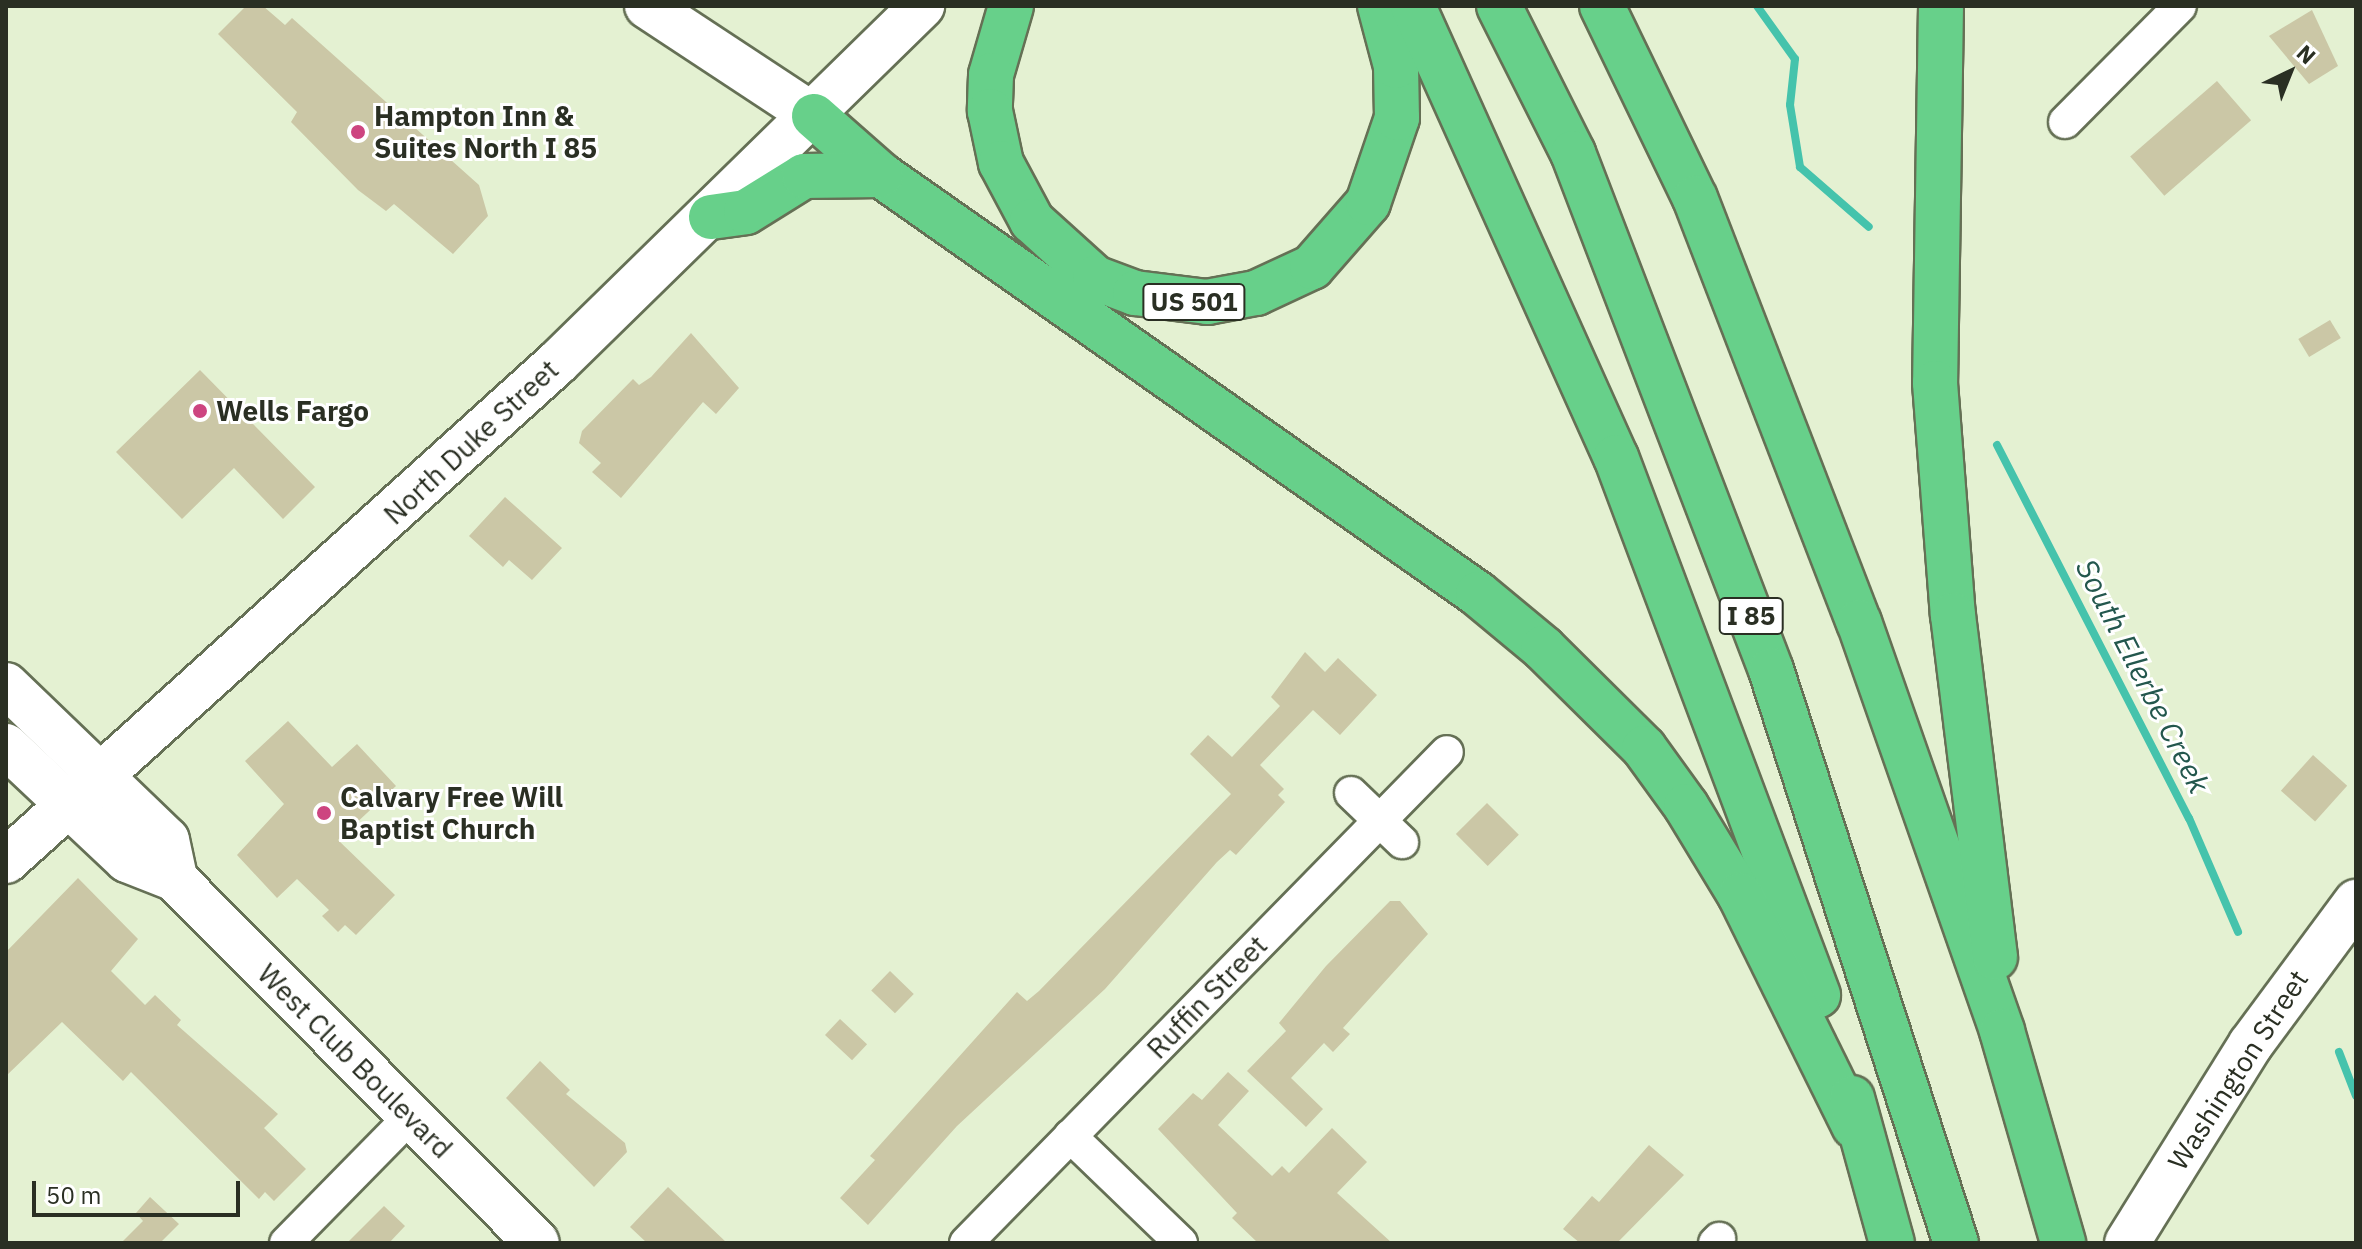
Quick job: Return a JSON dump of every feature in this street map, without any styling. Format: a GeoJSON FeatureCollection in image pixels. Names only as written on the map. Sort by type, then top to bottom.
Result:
{"type":"FeatureCollection","features":[{"type":"Feature","properties":{"kind":"highway","name":"US 501"},"geometry":{"type":"LineString","coordinates":[[1011,6],[991,75],[990,111],[1001,163],[1032,221],[1095,278],[1135,293],[1207,302],[1256,293],[1312,267],[1368,203],[1397,118],[1396,66],[1380,6]]}},
{"type":"Feature","properties":{"kind":"highway"},"geometry":{"type":"LineString","coordinates":[[1413,6],[1616,457],[1846,1072],[1854,1126]]}},
{"type":"Feature","properties":{"kind":"highway","name":"I 85"},"geometry":{"type":"LineString","coordinates":[[1499,6],[1573,153],[1771,670],[1956,1243]]}},
{"type":"Feature","properties":{"kind":"highway"},"geometry":{"type":"LineString","coordinates":[[1602,6],[1707,227],[1859,622],[2002,1031],[2063,1243]]}},
{"type":"Feature","properties":{"kind":"highway"},"geometry":{"type":"LineString","coordinates":[[1941,6],[1935,383],[1953,615],[2002,1031]]}},
{"type":"Feature","properties":{"kind":"highway"},"geometry":{"type":"LineString","coordinates":[[814,116],[881,175],[1466,585],[1543,648],[1644,748],[1686,806],[1740,895],[1854,1126],[1892,1243]]}},
{"type":"Feature","properties":{"kind":"highway"},"geometry":{"type":"LineString","coordinates":[[711,217],[746,212],[804,176],[881,175]]}},
{"type":"Feature","properties":{"kind":"main road"},"geometry":{"type":"LineString","coordinates":[[647,6],[814,116]]}},
{"type":"Feature","properties":{"kind":"main road","name":"North Duke Street"},"geometry":{"type":"LineString","coordinates":[[6,861],[65,801],[102,773],[371,535],[711,217],[922,6]]}},
{"type":"Feature","properties":{"kind":"main road"},"geometry":{"type":"LineString","coordinates":[[6,685],[102,773],[167,840],[175,879]]}},
{"type":"Feature","properties":{"kind":"main road","name":"West Club Boulevard"},"geometry":{"type":"LineString","coordinates":[[6,746],[127,860],[175,879],[537,1243]]}},
{"type":"Feature","properties":{"kind":"main road","name":"Washington Street"},"geometry":{"type":"LineString","coordinates":[[2135,1230],[2251,1044],[2356,902]]}},
{"type":"Feature","properties":{"kind":"street"},"geometry":{"type":"LineString","coordinates":[[2065,122],[2180,6]]}},
{"type":"Feature","properties":{"kind":"street","name":"Ruffin Street"},"geometry":{"type":"LineString","coordinates":[[966,1243],[1070,1136],[1391,831],[1447,752]]}},
{"type":"Feature","properties":{"kind":"street"},"geometry":{"type":"LineString","coordinates":[[1351,793],[1391,831]]}},
{"type":"Feature","properties":{"kind":"street"},"geometry":{"type":"LineString","coordinates":[[286,1243],[411,1116]]}},
{"type":"Feature","properties":{"kind":"street"},"geometry":{"type":"LineString","coordinates":[[1070,1136],[1181,1243]]}},
{"type":"Feature","properties":{"kind":"building","name":"Hampton Inn & Suites North I 85"},"geometry":{"type":"Polygon","coordinates":[[[246,6],[263,6],[285,25],[292,18],[479,185],[488,216],[453,254],[394,204],[386,211],[358,190],[291,122],[297,112],[218,34],[246,6]]]}},
{"type":"Feature","properties":{"kind":"building"},"geometry":{"type":"Polygon","coordinates":[[[2312,10],[2338,66],[2309,84],[2269,36],[2312,10]]]}},
{"type":"Feature","properties":{"kind":"building"},"geometry":{"type":"Polygon","coordinates":[[[2217,81],[2251,120],[2164,196],[2130,156],[2217,81]]]}},
{"type":"Feature","properties":{"kind":"building"},"geometry":{"type":"Polygon","coordinates":[[[2330,320],[2341,338],[2309,357],[2298,339],[2330,320]]]}},
{"type":"Feature","properties":{"kind":"building"},"geometry":{"type":"Polygon","coordinates":[[[691,333],[739,388],[716,414],[703,402],[621,498],[592,472],[601,463],[579,443],[582,431],[633,379],[639,385],[651,377],[691,333]]]}},
{"type":"Feature","properties":{"kind":"building","name":"Wells Fargo"},"geometry":{"type":"Polygon","coordinates":[[[200,370],[315,487],[283,519],[234,468],[182,519],[116,452],[200,370]]]}},
{"type":"Feature","properties":{"kind":"building"},"geometry":{"type":"Polygon","coordinates":[[[505,497],[562,548],[532,580],[509,560],[503,567],[469,536],[505,497]]]}},
{"type":"Feature","properties":{"kind":"building"},"geometry":{"type":"Polygon","coordinates":[[[1305,652],[1325,672],[1338,658],[1377,695],[1340,735],[1313,710],[1260,765],[1284,789],[1278,795],[1285,802],[1236,855],[1230,850],[1217,862],[1105,989],[957,1126],[868,1225],[840,1198],[875,1160],[870,1156],[1017,992],[1027,1001],[1039,991],[1231,794],[1190,754],[1208,735],[1232,757],[1280,706],[1271,697],[1305,652]]]}},
{"type":"Feature","properties":{"kind":"building","name":"Calvary Free Will Baptist Church"},"geometry":{"type":"Polygon","coordinates":[[[288,721],[332,767],[357,744],[396,786],[338,840],[395,895],[356,935],[345,925],[338,932],[322,916],[329,910],[297,879],[277,898],[237,855],[284,804],[245,761],[288,721]]]}},
{"type":"Feature","properties":{"kind":"building"},"geometry":{"type":"Polygon","coordinates":[[[2313,755],[2347,786],[2315,821],[2281,791],[2313,755]]]}},
{"type":"Feature","properties":{"kind":"building"},"geometry":{"type":"Polygon","coordinates":[[[1487,803],[1519,835],[1488,866],[1456,834],[1487,803]]]}},
{"type":"Feature","properties":{"kind":"building"},"geometry":{"type":"Polygon","coordinates":[[[78,878],[138,939],[111,971],[145,1005],[155,995],[181,1020],[177,1025],[278,1114],[264,1128],[306,1169],[274,1201],[265,1192],[259,1199],[131,1072],[123,1081],[62,1022],[6,1076],[6,952],[78,878]]]}},
{"type":"Feature","properties":{"kind":"building"},"geometry":{"type":"Polygon","coordinates":[[[1390,901],[1400,901],[1428,934],[1343,1028],[1350,1034],[1333,1052],[1324,1043],[1291,1078],[1323,1109],[1306,1127],[1247,1071],[1286,1031],[1279,1023],[1326,966],[1390,901]]]}},
{"type":"Feature","properties":{"kind":"building"},"geometry":{"type":"Polygon","coordinates":[[[890,971],[914,994],[895,1013],[871,990],[890,971]]]}},
{"type":"Feature","properties":{"kind":"building"},"geometry":{"type":"Polygon","coordinates":[[[840,1019],[867,1044],[852,1060],[825,1035],[840,1019]]]}},
{"type":"Feature","properties":{"kind":"building"},"geometry":{"type":"Polygon","coordinates":[[[540,1061],[570,1090],[566,1094],[625,1143],[627,1152],[594,1187],[506,1098],[540,1061]]]}},
{"type":"Feature","properties":{"kind":"building"},"geometry":{"type":"Polygon","coordinates":[[[1228,1072],[1249,1091],[1218,1125],[1272,1176],[1282,1166],[1289,1173],[1332,1128],[1367,1162],[1337,1193],[1392,1243],[1258,1243],[1232,1218],[1237,1213],[1158,1129],[1193,1093],[1202,1100],[1228,1072]]]}},
{"type":"Feature","properties":{"kind":"building"},"geometry":{"type":"Polygon","coordinates":[[[1649,1145],[1684,1175],[1617,1243],[1580,1243],[1563,1229],[1592,1196],[1599,1202],[1649,1145]]]}},
{"type":"Feature","properties":{"kind":"building"},"geometry":{"type":"Polygon","coordinates":[[[668,1187],[727,1243],[647,1243],[630,1227],[668,1187]]]}},
{"type":"Feature","properties":{"kind":"building"},"geometry":{"type":"Polygon","coordinates":[[[150,1197],[179,1224],[160,1243],[121,1243],[143,1221],[136,1213],[150,1197]]]}},
{"type":"Feature","properties":{"kind":"building"},"geometry":{"type":"Polygon","coordinates":[[[384,1206],[405,1226],[389,1243],[347,1243],[384,1206]]]}},
{"type":"Feature","properties":{"kind":"waterway","name":"South Ellerbe Creek"},"geometry":{"type":"LineString","coordinates":[[1757,6],[1795,59],[1790,105],[1800,167],[1869,227]]}},
{"type":"Feature","properties":{"kind":"waterway","name":"South Ellerbe Creek"},"geometry":{"type":"LineString","coordinates":[[1997,445],[2189,818],[2238,932]]}},
{"type":"Feature","properties":{"kind":"waterway","name":"South Ellerbe Creek"},"geometry":{"type":"LineString","coordinates":[[2339,1052],[2356,1096]]}},
{"type":"Feature","properties":{"kind":"place","name":"Hampton Inn & Suites North I 85"},"geometry":{"type":"Point","coordinates":[358,132]}},
{"type":"Feature","properties":{"kind":"place","name":"Wells Fargo"},"geometry":{"type":"Point","coordinates":[200,411]}},
{"type":"Feature","properties":{"kind":"place","name":"Calvary Free Will Baptist Church"},"geometry":{"type":"Point","coordinates":[324,813]}}]}
